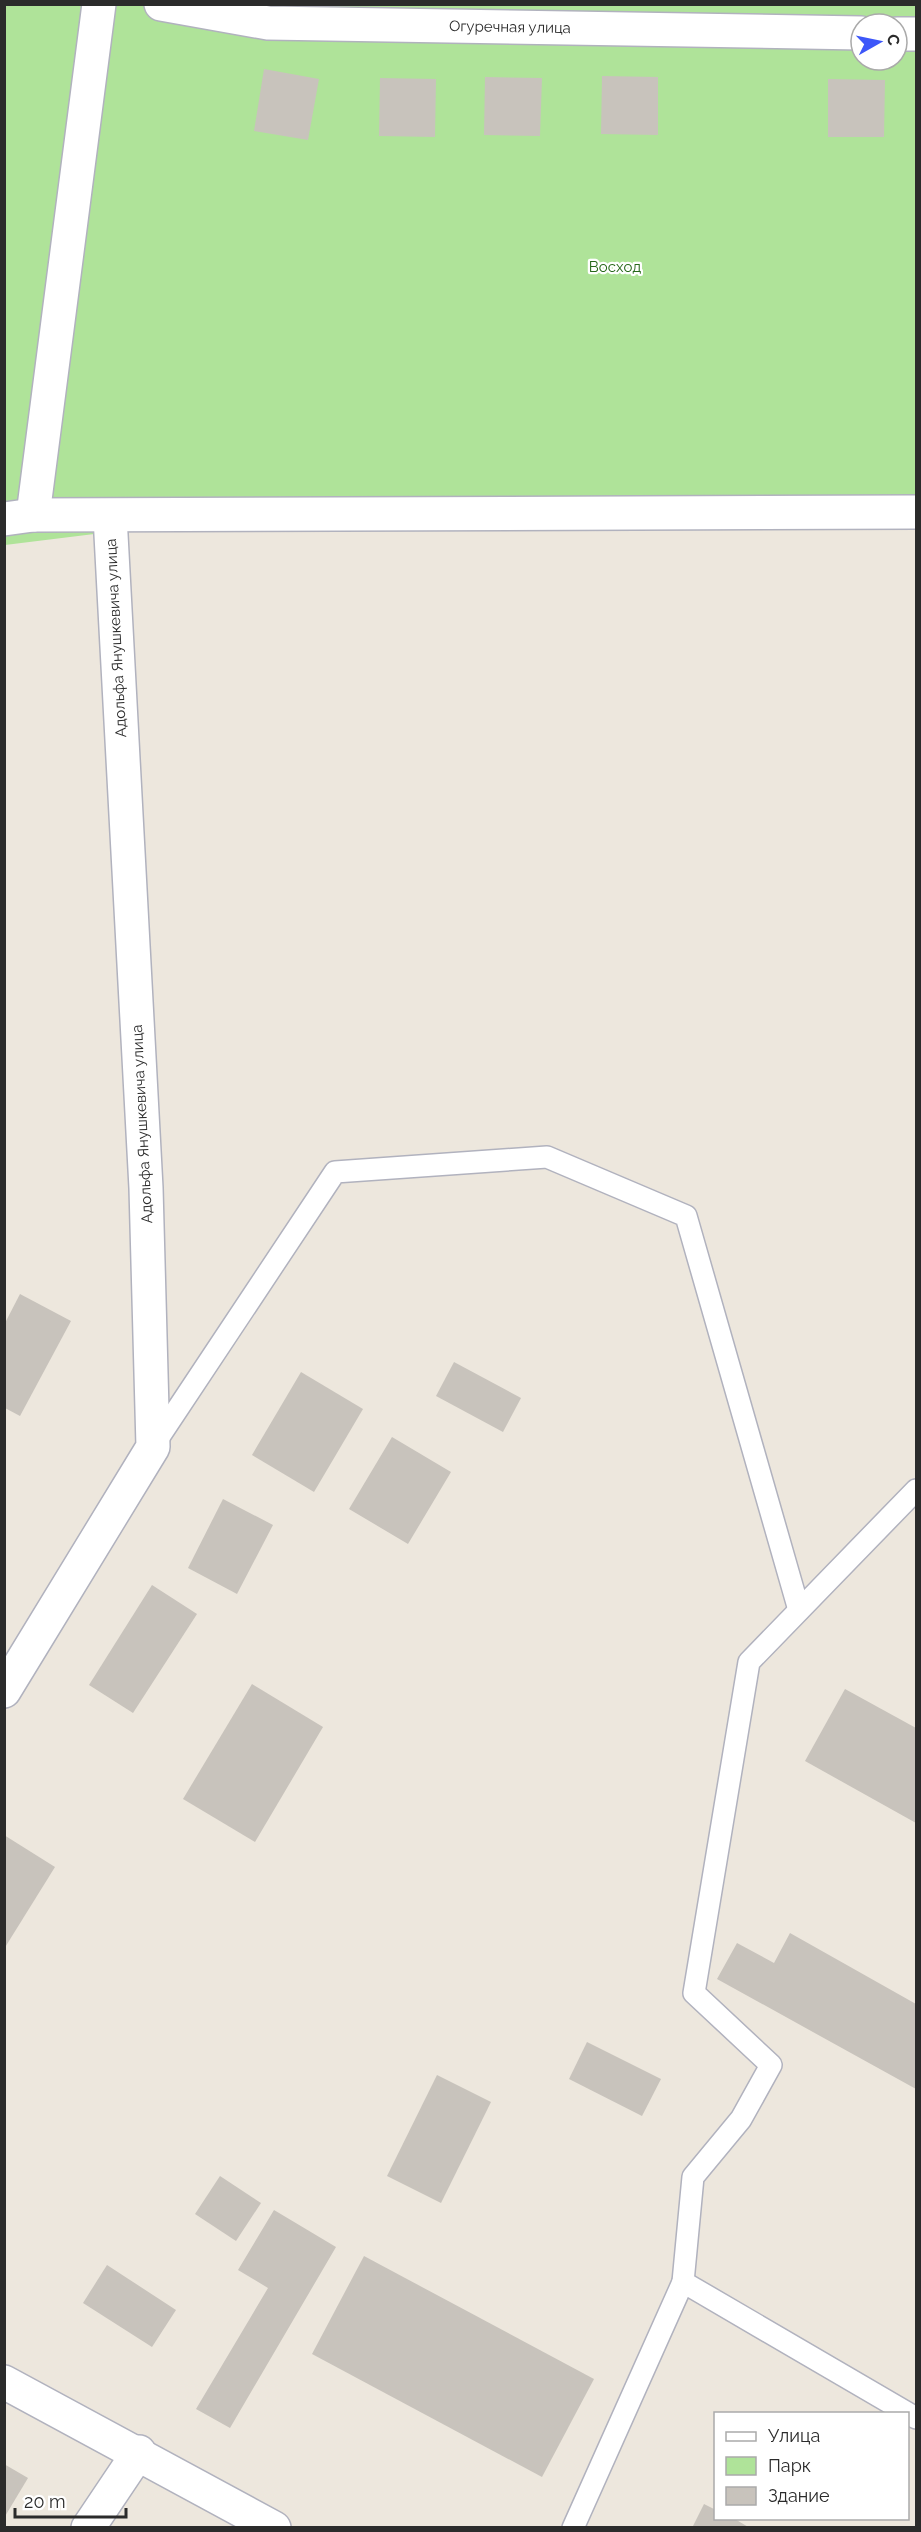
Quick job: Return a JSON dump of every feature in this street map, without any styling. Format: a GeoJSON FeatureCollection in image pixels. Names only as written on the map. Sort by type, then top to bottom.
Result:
{"type":"FeatureCollection","features":[{"type":"Feature","properties":{"kind":"street"},"geometry":{"type":"LineString","coordinates":[[99,4],[19,517],[916,512]]}},
{"type":"Feature","properties":{"kind":"street","name":"Огуречная улица"},"geometry":{"type":"LineString","coordinates":[[161,4],[268,23],[849,33]]}},
{"type":"Feature","properties":{"kind":"street","name":"Адольфа Янушкевича улица"},"geometry":{"type":"LineString","coordinates":[[110,516],[146,1188],[153,1447]]}},
{"type":"Feature","properties":{"kind":"street"},"geometry":{"type":"LineString","coordinates":[[4,1691],[153,1447]]}},
{"type":"Feature","properties":{"kind":"street"},"geometry":{"type":"LineString","coordinates":[[4,2382],[139,2452],[274,2528]]}},
{"type":"Feature","properties":{"kind":"street"},"geometry":{"type":"LineString","coordinates":[[88,2528],[139,2452]]}},
{"type":"Feature","properties":{"kind":"lane"},"geometry":{"type":"LineString","coordinates":[[153,1447],[335,1172],[547,1157],[686,1216],[799,1610]]}},
{"type":"Feature","properties":{"kind":"lane"},"geometry":{"type":"LineString","coordinates":[[573,2528],[683,2282],[693,2177],[741,2119],[771,2065],[694,1993],[749,1662],[916,1490]]}},
{"type":"Feature","properties":{"kind":"lane"},"geometry":{"type":"LineString","coordinates":[[683,2282],[906,2412]]}},
{"type":"Feature","properties":{"kind":"green space","name":"Восход"},"geometry":{"type":"Polygon","coordinates":[[[4,5],[916,5],[916,530],[143,528],[5,545],[4,5]]]}},
{"type":"Feature","properties":{"kind":"building"},"geometry":{"type":"Polygon","coordinates":[[[264,69],[319,79],[308,140],[254,131],[264,69]]]}},
{"type":"Feature","properties":{"kind":"building"},"geometry":{"type":"Polygon","coordinates":[[[602,76],[658,77],[658,135],[601,134],[602,76]]]}},
{"type":"Feature","properties":{"kind":"building"},"geometry":{"type":"Polygon","coordinates":[[[485,77],[542,78],[540,136],[484,135],[485,77]]]}},
{"type":"Feature","properties":{"kind":"building"},"geometry":{"type":"Polygon","coordinates":[[[380,78],[436,79],[435,137],[379,136],[380,78]]]}},
{"type":"Feature","properties":{"kind":"building"},"geometry":{"type":"Polygon","coordinates":[[[828,79],[885,80],[884,137],[828,137],[828,79]]]}},
{"type":"Feature","properties":{"kind":"building"},"geometry":{"type":"Polygon","coordinates":[[[20,1294],[71,1321],[20,1416],[5,1408],[5,1323],[20,1294]]]}},
{"type":"Feature","properties":{"kind":"building"},"geometry":{"type":"Polygon","coordinates":[[[454,1362],[521,1398],[503,1432],[436,1396],[454,1362]]]}},
{"type":"Feature","properties":{"kind":"building"},"geometry":{"type":"Polygon","coordinates":[[[301,1372],[363,1409],[314,1492],[252,1455],[301,1372]]]}},
{"type":"Feature","properties":{"kind":"building"},"geometry":{"type":"Polygon","coordinates":[[[392,1437],[451,1472],[408,1544],[349,1509],[392,1437]]]}},
{"type":"Feature","properties":{"kind":"building"},"geometry":{"type":"Polygon","coordinates":[[[223,1499],[273,1525],[237,1594],[188,1568],[223,1499]]]}},
{"type":"Feature","properties":{"kind":"building"},"geometry":{"type":"Polygon","coordinates":[[[152,1585],[197,1614],[133,1713],[89,1685],[152,1585]]]}},
{"type":"Feature","properties":{"kind":"building"},"geometry":{"type":"Polygon","coordinates":[[[252,1684],[323,1727],[255,1842],[183,1799],[252,1684]]]}},
{"type":"Feature","properties":{"kind":"building"},"geometry":{"type":"Polygon","coordinates":[[[845,1689],[916,1728],[916,1823],[805,1761],[845,1689]]]}},
{"type":"Feature","properties":{"kind":"building"},"geometry":{"type":"Polygon","coordinates":[[[4,1835],[55,1867],[4,1949],[4,1835]]]}},
{"type":"Feature","properties":{"kind":"building"},"geometry":{"type":"Polygon","coordinates":[[[790,1933],[916,2004],[916,2089],[717,1979],[737,1943],[774,1963],[790,1933]]]}},
{"type":"Feature","properties":{"kind":"building"},"geometry":{"type":"Polygon","coordinates":[[[587,2042],[661,2079],[642,2116],[569,2079],[587,2042]]]}},
{"type":"Feature","properties":{"kind":"building"},"geometry":{"type":"Polygon","coordinates":[[[437,2075],[491,2102],[441,2203],[387,2176],[437,2075]]]}},
{"type":"Feature","properties":{"kind":"building"},"geometry":{"type":"Polygon","coordinates":[[[220,2176],[261,2203],[236,2241],[195,2214],[220,2176]]]}},
{"type":"Feature","properties":{"kind":"building"},"geometry":{"type":"Polygon","coordinates":[[[274,2210],[336,2247],[230,2428],[196,2409],[268,2288],[238,2270],[274,2210]]]}},
{"type":"Feature","properties":{"kind":"building"},"geometry":{"type":"Polygon","coordinates":[[[364,2256],[594,2379],[542,2477],[312,2354],[364,2256]]]}},
{"type":"Feature","properties":{"kind":"building"},"geometry":{"type":"Polygon","coordinates":[[[107,2265],[176,2310],[152,2347],[83,2303],[107,2265]]]}},
{"type":"Feature","properties":{"kind":"building"},"geometry":{"type":"Polygon","coordinates":[[[4,2464],[28,2478],[4,2518],[4,2464]]]}},
{"type":"Feature","properties":{"kind":"building"},"geometry":{"type":"Polygon","coordinates":[[[704,2504],[714,2509],[714,2520],[736,2520],[750,2528],[692,2528],[704,2504]]]}}]}
